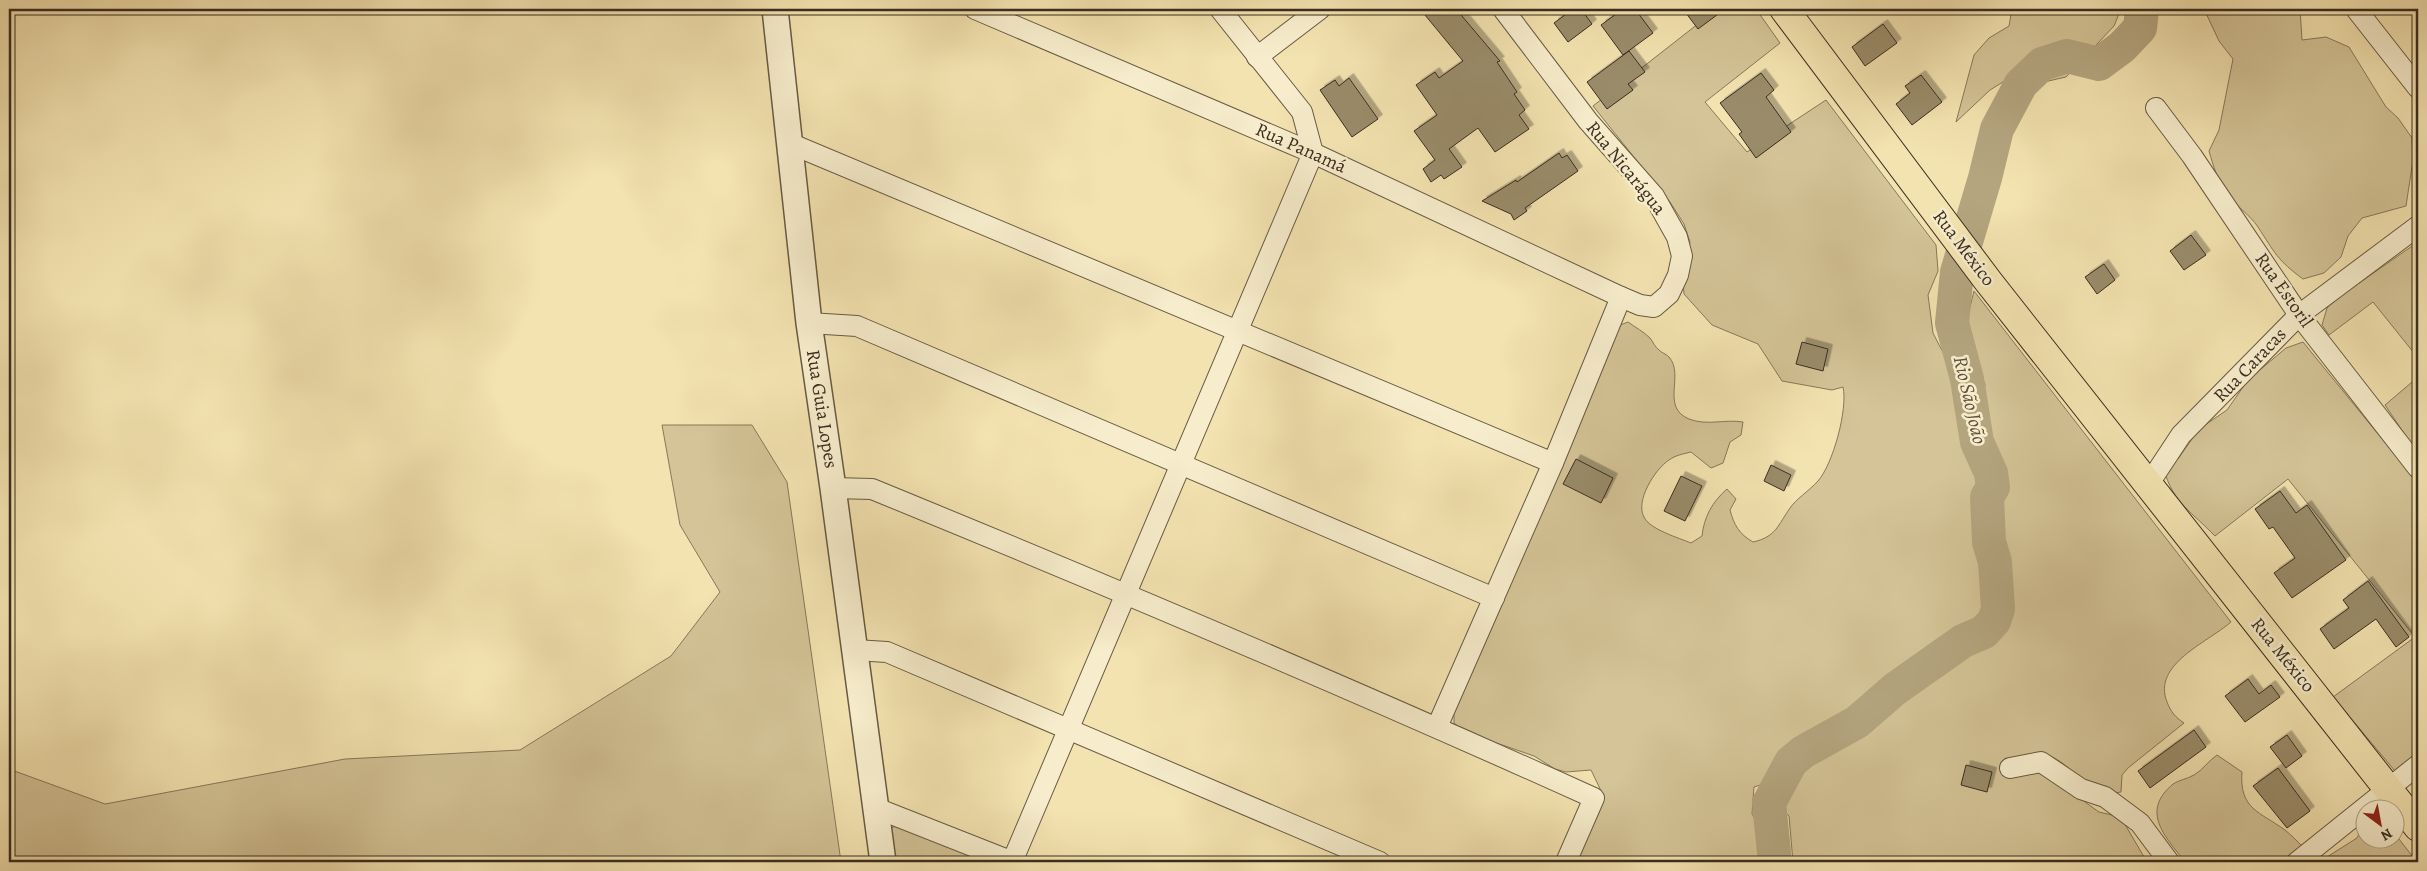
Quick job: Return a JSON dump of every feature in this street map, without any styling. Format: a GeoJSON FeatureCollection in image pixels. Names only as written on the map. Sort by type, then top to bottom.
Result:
{"type":"FeatureCollection","features":[{"type":"Feature","properties":{"kind":"main road","name":"Rua México"},"geometry":{"type":"LineString","coordinates":[[1784,9],[1988,281],[2418,827]]}},
{"type":"Feature","properties":{"kind":"street","name":"Rua Guia Lopes"},"geometry":{"type":"LineString","coordinates":[[775,9],[808,323],[833,488],[883,862]]}},
{"type":"Feature","properties":{"kind":"street","name":"Rua Panamá"},"geometry":{"type":"LineString","coordinates":[[976,9],[1313,152],[1621,298]]}},
{"type":"Feature","properties":{"kind":"street"},"geometry":{"type":"LineString","coordinates":[[876,808],[1013,862],[1313,152],[1302,112],[1220,9]]}},
{"type":"Feature","properties":{"kind":"street"},"geometry":{"type":"LineString","coordinates":[[1257,57],[1320,9]]}},
{"type":"Feature","properties":{"kind":"street","name":"Rua Nicarágua"},"geometry":{"type":"LineString","coordinates":[[1503,9],[1588,121],[1654,196],[1677,237],[1682,256],[1678,275],[1669,294],[1654,307],[1640,305],[1621,298]]}},
{"type":"Feature","properties":{"kind":"street"},"geometry":{"type":"LineString","coordinates":[[2356,9],[2418,88]]}},
{"type":"Feature","properties":{"kind":"street","name":"Rua Estoril"},"geometry":{"type":"LineString","coordinates":[[2156,108],[2192,156],[2299,315],[2418,468]]}},
{"type":"Feature","properties":{"kind":"street"},"geometry":{"type":"LineString","coordinates":[[789,143],[1553,463]]}},
{"type":"Feature","properties":{"kind":"street","name":"Rua Caracas"},"geometry":{"type":"LineString","coordinates":[[2148,485],[2181,436],[2299,315],[2418,226]]}},
{"type":"Feature","properties":{"kind":"street"},"geometry":{"type":"LineString","coordinates":[[1437,727],[1553,463],[1621,298]]}},
{"type":"Feature","properties":{"kind":"street"},"geometry":{"type":"LineString","coordinates":[[808,323],[857,326],[1494,598]]}},
{"type":"Feature","properties":{"kind":"street"},"geometry":{"type":"LineString","coordinates":[[833,488],[872,489],[1127,593],[1437,727],[1594,798],[1566,862]]}},
{"type":"Feature","properties":{"kind":"street"},"geometry":{"type":"LineString","coordinates":[[855,650],[887,652],[1380,862]]}},
{"type":"Feature","properties":{"kind":"street"},"geometry":{"type":"LineString","coordinates":[[2010,768],[2042,762],[2081,789],[2105,796],[2140,823],[2168,862]]}},
{"type":"Feature","properties":{"kind":"street"},"geometry":{"type":"LineString","coordinates":[[2297,862],[2388,787],[2418,765]]}},
{"type":"Feature","properties":{"kind":"shaded area"},"geometry":{"type":"Polygon","coordinates":[[[1717,9],[1756,9],[1780,43],[1705,102],[1747,152],[1826,100],[1936,245],[1938,271],[1928,295],[1933,333],[1952,370],[1975,455],[1986,477],[1980,499],[1983,522],[1982,572],[1994,551],[1998,538],[1995,513],[1998,470],[1986,451],[1979,429],[1985,384],[1974,364],[1968,341],[1967,319],[1974,291],[2231,622],[2184,656],[2167,676],[2164,689],[2167,702],[2170,709],[2184,723],[2128,768],[2122,775],[2121,792],[2110,793],[2100,791],[2050,756],[2032,770],[2074,788],[2085,802],[2099,812],[2116,816],[2123,821],[2147,862],[1793,862],[1789,816],[1779,807],[1767,783],[1754,787],[1752,814],[1759,825],[1768,862],[1573,862],[1603,795],[1591,770],[1566,772],[1555,769],[1534,756],[1465,732],[1454,723],[1454,710],[1615,327],[1628,322],[1648,336],[1658,349],[1669,357],[1675,373],[1674,399],[1680,414],[1689,419],[1702,422],[1743,422],[1741,435],[1730,442],[1723,463],[1711,468],[1691,452],[1672,458],[1658,470],[1644,494],[1642,510],[1647,521],[1658,529],[1691,543],[1702,536],[1710,510],[1727,489],[1736,499],[1730,510],[1738,529],[1753,542],[1761,540],[1776,530],[1792,505],[1818,481],[1824,473],[1834,450],[1843,409],[1843,387],[1832,390],[1782,381],[1758,344],[1712,325],[1684,294],[1683,281],[1690,242],[1684,224],[1670,202],[1593,106],[1717,9]]]}},
{"type":"Feature","properties":{"kind":"shaded area"},"geometry":{"type":"Polygon","coordinates":[[[2012,9],[2121,9],[2114,26],[2066,77],[2044,82],[2029,66],[1990,90],[1956,122],[1974,55],[1989,38],[2009,26],[2012,9]]]}},
{"type":"Feature","properties":{"kind":"shaded area"},"geometry":{"type":"Polygon","coordinates":[[[2204,9],[2300,9],[2302,40],[2326,37],[2349,47],[2386,107],[2398,118],[2412,138],[2413,160],[2406,206],[2362,218],[2348,236],[2341,257],[2324,273],[2303,279],[2287,267],[2277,256],[2255,223],[2227,194],[2218,179],[2209,151],[2219,130],[2233,59],[2219,41],[2204,9]]]}},
{"type":"Feature","properties":{"kind":"shaded area"},"geometry":{"type":"Polygon","coordinates":[[[2418,242],[2418,358],[2373,302],[2329,335],[2322,325],[2327,308],[2339,297],[2418,242]]]}},
{"type":"Feature","properties":{"kind":"shaded area"},"geometry":{"type":"Polygon","coordinates":[[[2303,342],[2418,483],[2418,757],[2395,771],[2333,697],[2415,637],[2288,479],[2215,536],[2178,499],[2172,490],[2164,469],[2178,459],[2199,429],[2227,410],[2248,380],[2286,348],[2303,342]]]}},
{"type":"Feature","properties":{"kind":"shaded area"},"geometry":{"type":"Polygon","coordinates":[[[2418,377],[2418,454],[2385,405],[2418,377]]]}},
{"type":"Feature","properties":{"kind":"shaded area"},"geometry":{"type":"Polygon","coordinates":[[[662,425],[752,425],[787,482],[841,862],[9,862],[9,769],[105,804],[345,759],[520,750],[671,656],[720,592],[680,525],[662,425]]]}},
{"type":"Feature","properties":{"kind":"shaded area"},"geometry":{"type":"Polygon","coordinates":[[[2217,755],[2242,772],[2244,794],[2253,808],[2285,830],[2302,846],[2298,855],[2282,862],[2185,862],[2170,843],[2159,824],[2158,804],[2163,794],[2173,784],[2197,773],[2217,755]]]}},
{"type":"Feature","properties":{"kind":"shaded area"},"geometry":{"type":"Polygon","coordinates":[[[900,825],[987,862],[891,862],[887,829],[900,825]]]}},
{"type":"Feature","properties":{"kind":"shaded area"},"geometry":{"type":"Polygon","coordinates":[[[2354,840],[2354,848],[2404,848],[2404,845],[2417,862],[2319,862],[2354,840]]]}},
{"type":"Feature","properties":{"kind":"building"},"geometry":{"type":"Polygon","coordinates":[[[1420,9],[1456,9],[1500,61],[1497,62],[1517,92],[1514,94],[1525,110],[1519,115],[1529,129],[1495,152],[1478,128],[1449,149],[1462,167],[1444,179],[1441,175],[1431,182],[1423,169],[1435,160],[1414,131],[1437,115],[1416,85],[1435,72],[1439,78],[1463,61],[1420,9]]]}},
{"type":"Feature","properties":{"kind":"building"},"geometry":{"type":"Polygon","coordinates":[[[1573,9],[1581,9],[1592,24],[1568,42],[1554,23],[1573,9]]]}},
{"type":"Feature","properties":{"kind":"building"},"geometry":{"type":"Polygon","coordinates":[[[1623,9],[1635,9],[1653,33],[1623,55],[1601,25],[1623,9]]]}},
{"type":"Feature","properties":{"kind":"building"},"geometry":{"type":"Polygon","coordinates":[[[1683,9],[1725,9],[1698,29],[1683,9]]]}},
{"type":"Feature","properties":{"kind":"building"},"geometry":{"type":"Polygon","coordinates":[[[1883,24],[1897,43],[1865,66],[1852,47],[1883,24]]]}},
{"type":"Feature","properties":{"kind":"building"},"geometry":{"type":"Polygon","coordinates":[[[1629,51],[1645,72],[1628,84],[1633,90],[1607,109],[1587,82],[1629,51]]]}},
{"type":"Feature","properties":{"kind":"building"},"geometry":{"type":"Polygon","coordinates":[[[1761,73],[1774,90],[1766,97],[1791,132],[1756,158],[1739,134],[1742,132],[1720,103],[1761,73]]]}},
{"type":"Feature","properties":{"kind":"building"},"geometry":{"type":"Polygon","coordinates":[[[1921,75],[1942,102],[1912,125],[1896,104],[1910,93],[1905,86],[1921,75]]]}},
{"type":"Feature","properties":{"kind":"building"},"geometry":{"type":"Polygon","coordinates":[[[1349,78],[1378,119],[1352,137],[1320,90],[1335,80],[1339,86],[1349,78]]]}},
{"type":"Feature","properties":{"kind":"building"},"geometry":{"type":"Polygon","coordinates":[[[1559,153],[1562,158],[1567,155],[1578,171],[1525,208],[1527,211],[1514,220],[1511,214],[1482,201],[1516,180],[1517,182],[1559,153]]]}},
{"type":"Feature","properties":{"kind":"building"},"geometry":{"type":"Polygon","coordinates":[[[2191,235],[2206,255],[2184,270],[2170,251],[2191,235]]]}},
{"type":"Feature","properties":{"kind":"building"},"geometry":{"type":"Polygon","coordinates":[[[2104,264],[2115,280],[2097,294],[2085,277],[2104,264]]]}},
{"type":"Feature","properties":{"kind":"building"},"geometry":{"type":"Polygon","coordinates":[[[1802,342],[1828,349],[1823,371],[1796,364],[1802,342]]]}},
{"type":"Feature","properties":{"kind":"building"},"geometry":{"type":"Polygon","coordinates":[[[1576,459],[1613,478],[1601,503],[1563,484],[1576,459]]]}},
{"type":"Feature","properties":{"kind":"building"},"geometry":{"type":"Polygon","coordinates":[[[1771,465],[1791,475],[1784,491],[1764,481],[1771,465]]]}},
{"type":"Feature","properties":{"kind":"building"},"geometry":{"type":"Polygon","coordinates":[[[1681,476],[1702,486],[1685,521],[1664,511],[1681,476]]]}},
{"type":"Feature","properties":{"kind":"building"},"geometry":{"type":"Polygon","coordinates":[[[2280,491],[2296,513],[2307,505],[2346,560],[2292,598],[2274,573],[2295,558],[2273,527],[2269,529],[2255,509],[2280,491]]]}},
{"type":"Feature","properties":{"kind":"building"},"geometry":{"type":"Polygon","coordinates":[[[2368,581],[2409,637],[2396,647],[2376,619],[2334,649],[2320,629],[2349,608],[2343,600],[2368,581]]]}},
{"type":"Feature","properties":{"kind":"building"},"geometry":{"type":"Polygon","coordinates":[[[2248,679],[2259,694],[2271,685],[2280,697],[2245,722],[2225,696],[2248,679]]]}},
{"type":"Feature","properties":{"kind":"building"},"geometry":{"type":"Polygon","coordinates":[[[2194,730],[2206,747],[2150,788],[2138,771],[2194,730]]]}},
{"type":"Feature","properties":{"kind":"building"},"geometry":{"type":"Polygon","coordinates":[[[2287,735],[2302,756],[2286,768],[2270,747],[2287,735]]]}},
{"type":"Feature","properties":{"kind":"building"},"geometry":{"type":"Polygon","coordinates":[[[1966,765],[1992,772],[1987,792],[1961,785],[1966,765]]]}},
{"type":"Feature","properties":{"kind":"building"},"geometry":{"type":"Polygon","coordinates":[[[2278,768],[2310,811],[2287,828],[2253,786],[2278,768]]]}},
{"type":"Feature","properties":{"kind":"waterway","name":"Rio São João"},"geometry":{"type":"LineString","coordinates":[[1775,862],[1769,803],[1791,762],[1803,752],[1857,722],[1895,689],[1963,641],[1984,632],[1994,621],[1998,609],[1995,562],[1989,542],[1987,497],[1993,487],[1991,473],[1977,442],[1967,379],[1952,323],[1957,272],[1985,178],[1997,129],[2021,84],[2042,64],[2067,56],[2099,64],[2122,47],[2140,28],[2142,9]]}}]}
